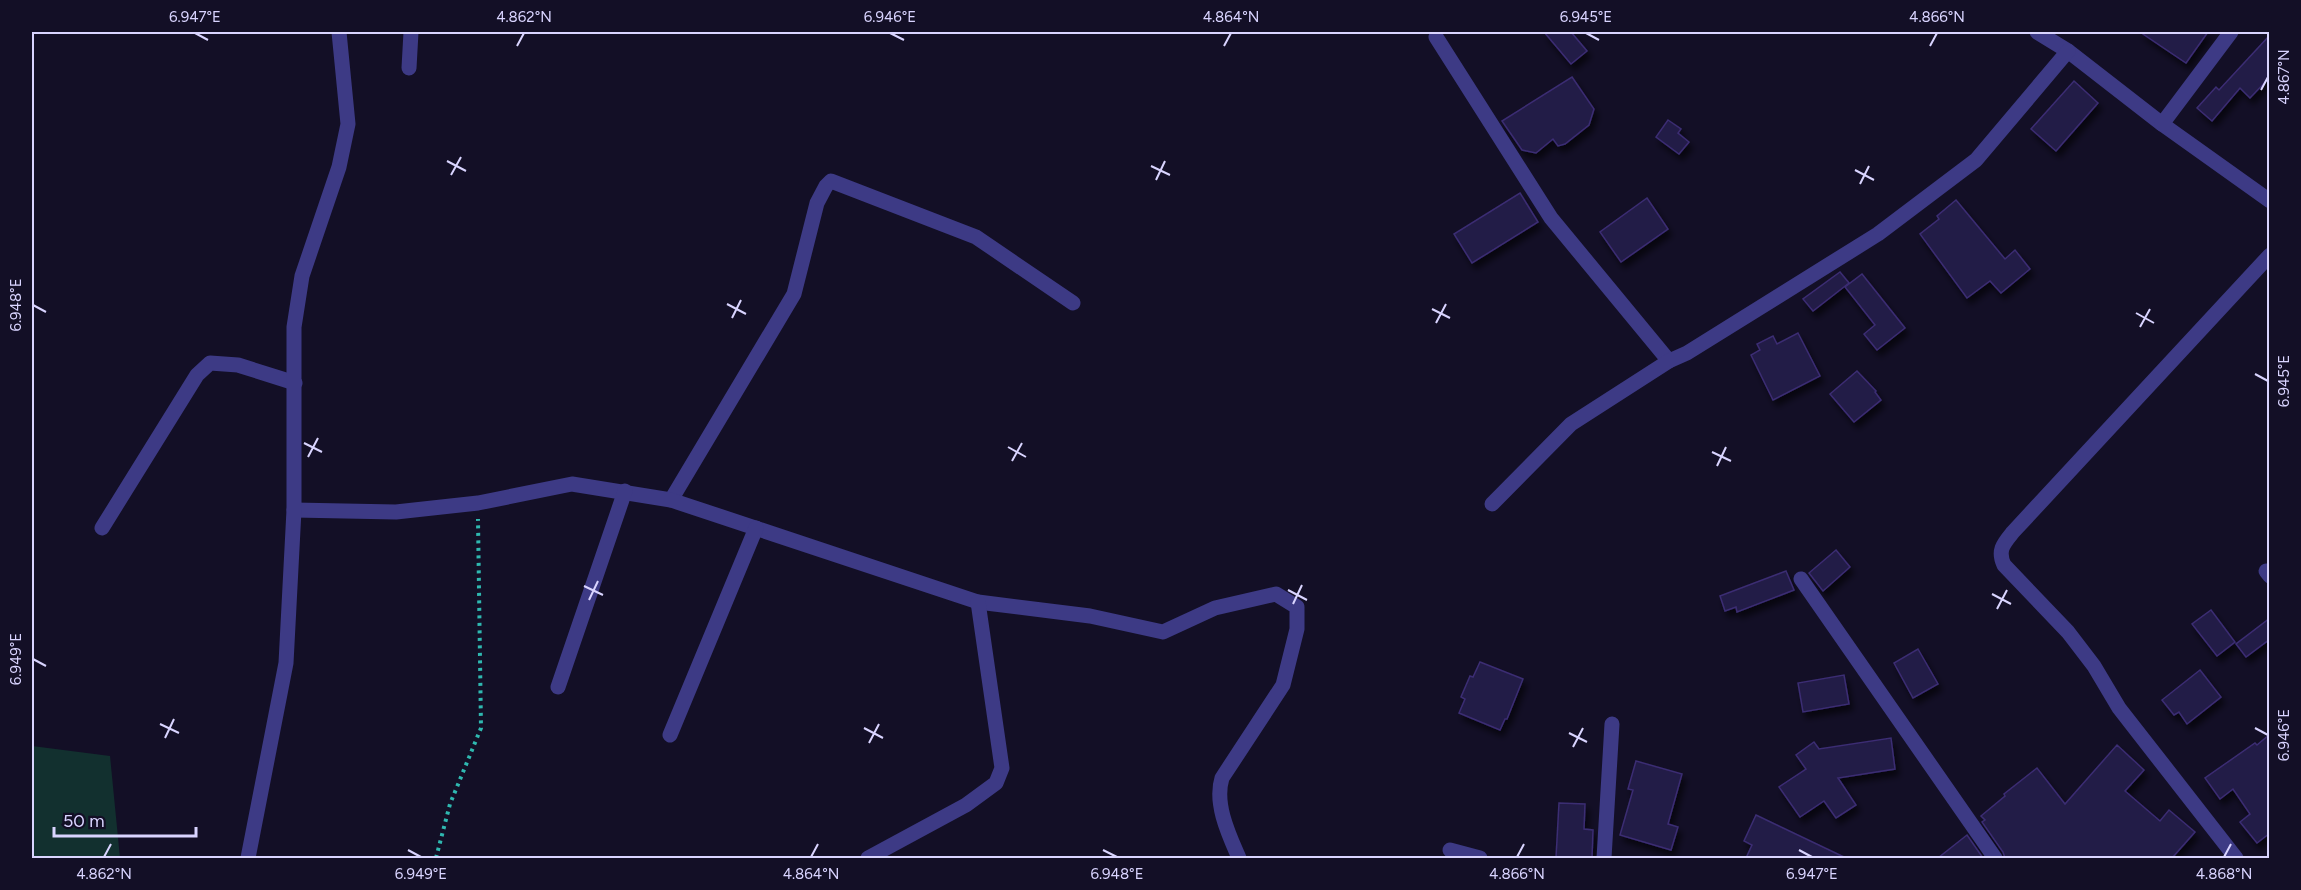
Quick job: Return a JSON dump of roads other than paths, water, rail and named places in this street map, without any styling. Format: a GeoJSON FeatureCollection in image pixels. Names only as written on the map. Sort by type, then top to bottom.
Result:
{"type":"FeatureCollection","features":[{"type":"Feature","properties":{"kind":"street"},"geometry":{"type":"LineString","coordinates":[[248,858],[285,663],[294,510],[294,327],[302,276],[339,167],[348,124],[342,41],[339,32]]}},
{"type":"Feature","properties":{"kind":"street"},"geometry":{"type":"LineString","coordinates":[[409,68],[411,32]]}},
{"type":"Feature","properties":{"kind":"street"},"geometry":{"type":"LineString","coordinates":[[2037,32],[2068,51],[2162,124],[2270,201]]}},
{"type":"Feature","properties":{"kind":"street"},"geometry":{"type":"LineString","coordinates":[[2162,124],[2231,32]]}},
{"type":"Feature","properties":{"kind":"street"},"geometry":{"type":"LineString","coordinates":[[1436,37],[1551,218],[1669,361]]}},
{"type":"Feature","properties":{"kind":"street"},"geometry":{"type":"LineString","coordinates":[[1492,504],[1571,424],[1669,361],[1687,353],[1878,234],[1976,160],[2068,51]]}},
{"type":"Feature","properties":{"kind":"street"},"geometry":{"type":"LineString","coordinates":[[671,500],[794,294],[817,203],[831,181],[975,237],[1073,303]]}},
{"type":"Feature","properties":{"kind":"street"},"geometry":{"type":"LineString","coordinates":[[2236,858],[2119,708],[2094,666],[2068,632],[2004,565],[2000,552],[2001,546],[2013,532],[2270,255]]}},
{"type":"Feature","properties":{"kind":"street"},"geometry":{"type":"LineString","coordinates":[[102,528],[198,375],[210,363],[238,365],[295,383]]}},
{"type":"Feature","properties":{"kind":"street"},"geometry":{"type":"LineString","coordinates":[[294,510],[396,512],[478,503],[572,484],[671,500],[978,602],[1090,616],[1163,632],[1215,608],[1276,594],[1297,608],[1297,629],[1283,685],[1222,778],[1219,788],[1222,812],[1239,858]]}},
{"type":"Feature","properties":{"kind":"street"},"geometry":{"type":"LineString","coordinates":[[558,687],[625,491]]}},
{"type":"Feature","properties":{"kind":"street"},"geometry":{"type":"LineString","coordinates":[[670,735],[756,528]]}},
{"type":"Feature","properties":{"kind":"street"},"geometry":{"type":"LineString","coordinates":[[1801,579],[1995,858]]}},
{"type":"Feature","properties":{"kind":"street"},"geometry":{"type":"LineString","coordinates":[[868,858],[966,805],[996,783],[1002,768],[978,602]]}},
{"type":"Feature","properties":{"kind":"street"},"geometry":{"type":"LineString","coordinates":[[1604,858],[1612,724]]}},
{"type":"Feature","properties":{"kind":"street"},"geometry":{"type":"LineString","coordinates":[[1450,850],[1480,858]]}}]}
